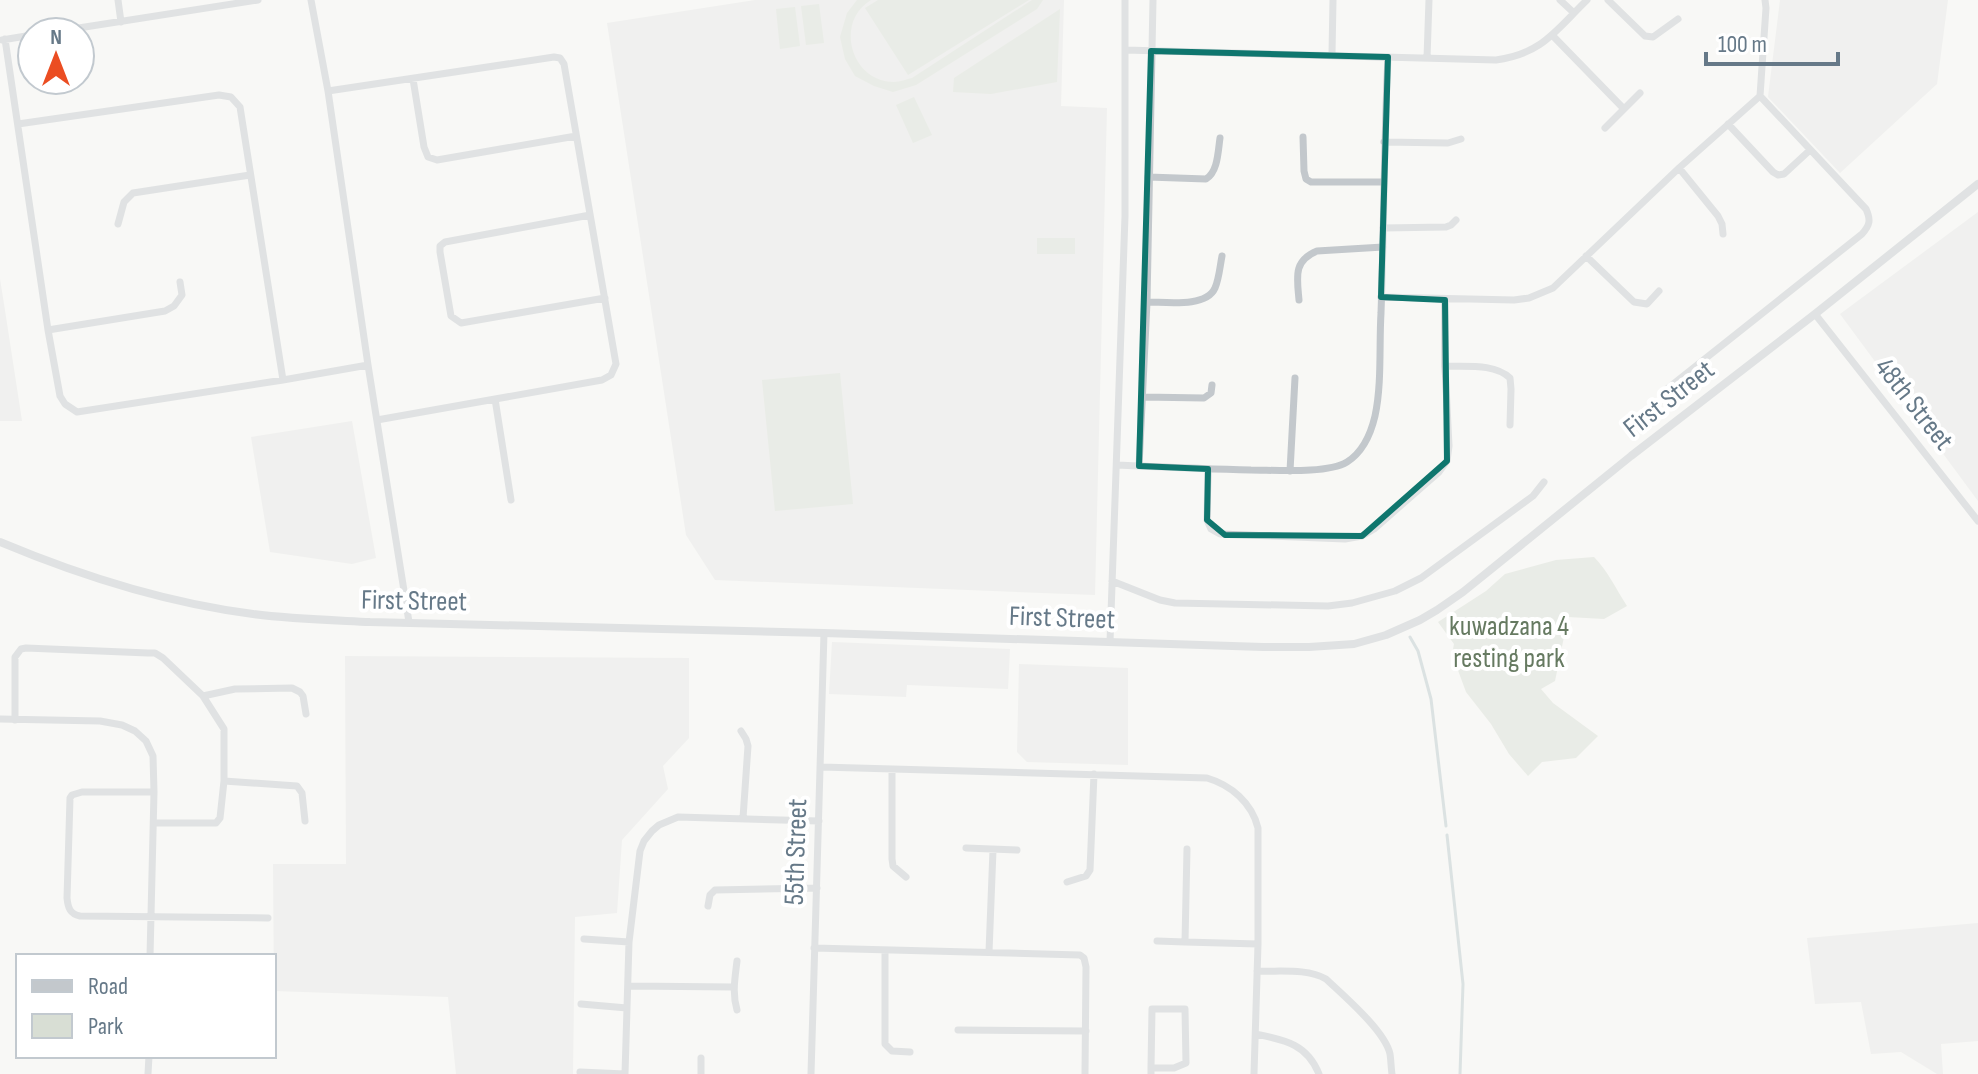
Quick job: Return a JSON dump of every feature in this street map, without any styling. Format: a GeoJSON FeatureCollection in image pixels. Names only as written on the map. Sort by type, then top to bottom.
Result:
{"type":"FeatureCollection","features":[{"type":"Feature","properties":{"kind":"street"},"geometry":{"type":"LineString","coordinates":[[118,0],[121,22]]}},
{"type":"Feature","properties":{"kind":"street"},"geometry":{"type":"LineString","coordinates":[[96,26],[258,0]]}},
{"type":"Feature","properties":{"kind":"street"},"geometry":{"type":"LineString","coordinates":[[311,0],[328,91],[409,622]]}},
{"type":"Feature","properties":{"kind":"street"},"geometry":{"type":"LineString","coordinates":[[1110,642],[1125,216],[1125,0]]}},
{"type":"Feature","properties":{"kind":"street"},"geometry":{"type":"LineString","coordinates":[[1139,466],[1147,302],[1153,0]]}},
{"type":"Feature","properties":{"kind":"street"},"geometry":{"type":"LineString","coordinates":[[1332,54],[1333,0]]}},
{"type":"Feature","properties":{"kind":"street"},"geometry":{"type":"LineString","coordinates":[[1427,58],[1429,0]]}},
{"type":"Feature","properties":{"kind":"street"},"geometry":{"type":"LineString","coordinates":[[1560,0],[1574,13]]}},
{"type":"Feature","properties":{"kind":"street"},"geometry":{"type":"LineString","coordinates":[[1125,50],[1496,60],[1514,58],[1534,50],[1587,0]]}},
{"type":"Feature","properties":{"kind":"street"},"geometry":{"type":"LineString","coordinates":[[1608,0],[1645,36],[1653,37],[1678,19]]}},
{"type":"Feature","properties":{"kind":"street"},"geometry":{"type":"LineString","coordinates":[[1381,297],[1514,300],[1529,298],[1553,288],[1760,96],[1765,0]]}},
{"type":"Feature","properties":{"kind":"street"},"geometry":{"type":"LineString","coordinates":[[1552,35],[1624,109]]}},
{"type":"Feature","properties":{"kind":"street"},"geometry":{"type":"LineString","coordinates":[[2,40],[18,124],[48,330],[60,396],[65,404],[77,412],[368,365]]}},
{"type":"Feature","properties":{"kind":"street"},"geometry":{"type":"LineString","coordinates":[[1117,465],[1290,471],[1333,467],[1347,462],[1364,443],[1376,412],[1388,57]]}},
{"type":"Feature","properties":{"kind":"street"},"geometry":{"type":"LineString","coordinates":[[328,91],[560,58],[564,64],[616,364],[611,375],[602,380],[377,420]]}},
{"type":"Feature","properties":{"kind":"street"},"geometry":{"type":"LineString","coordinates":[[413,79],[428,157],[437,160],[576,136]]}},
{"type":"Feature","properties":{"kind":"street"},"geometry":{"type":"LineString","coordinates":[[1605,128],[1640,93]]}},
{"type":"Feature","properties":{"kind":"street"},"geometry":{"type":"LineString","coordinates":[[18,124],[219,95],[231,97],[240,107],[283,380]]}},
{"type":"Feature","properties":{"kind":"street"},"geometry":{"type":"LineString","coordinates":[[1667,389],[1868,227],[1870,218],[1866,209],[1760,96]]}},
{"type":"Feature","properties":{"kind":"street"},"geometry":{"type":"LineString","coordinates":[[1728,124],[1778,175],[1784,174],[1810,150]]}},
{"type":"Feature","properties":{"kind":"street"},"geometry":{"type":"LineString","coordinates":[[1303,137],[1304,171],[1306,179],[1311,182],[1383,182]]}},
{"type":"Feature","properties":{"kind":"street"},"geometry":{"type":"LineString","coordinates":[[1148,177],[1211,177],[1220,138]]}},
{"type":"Feature","properties":{"kind":"street"},"geometry":{"type":"LineString","coordinates":[[1384,142],[1448,143],[1461,139]]}},
{"type":"Feature","properties":{"kind":"street"},"geometry":{"type":"LineString","coordinates":[[1679,168],[1718,216],[1723,234]]}},
{"type":"Feature","properties":{"kind":"street"},"geometry":{"type":"LineString","coordinates":[[118,224],[124,202],[133,193],[250,175]]}},
{"type":"Feature","properties":{"kind":"street","name":"First Street"},"geometry":{"type":"LineString","coordinates":[[0,542],[76,572],[133,590],[204,606],[284,617],[1263,647],[1335,646],[1368,641],[1420,620],[1463,592],[1978,184]]}},
{"type":"Feature","properties":{"kind":"street"},"geometry":{"type":"LineString","coordinates":[[590,215],[445,242],[440,246],[440,252],[451,316],[461,323],[605,298]]}},
{"type":"Feature","properties":{"kind":"street"},"geometry":{"type":"LineString","coordinates":[[1383,228],[1446,227],[1456,220]]}},
{"type":"Feature","properties":{"kind":"street"},"geometry":{"type":"LineString","coordinates":[[1299,300],[1297,275],[1300,263],[1307,255],[1317,251],[1383,247]]}},
{"type":"Feature","properties":{"kind":"street"},"geometry":{"type":"LineString","coordinates":[[1147,302],[1199,302],[1208,297],[1215,290],[1222,256]]}},
{"type":"Feature","properties":{"kind":"street"},"geometry":{"type":"LineString","coordinates":[[1586,256],[1634,302],[1647,304],[1659,291]]}},
{"type":"Feature","properties":{"kind":"street"},"geometry":{"type":"LineString","coordinates":[[48,330],[165,311],[182,295],[180,282]]}},
{"type":"Feature","properties":{"kind":"street"},"geometry":{"type":"LineString","coordinates":[[1208,469],[1207,520],[1211,529],[1220,534],[1345,539],[1362,536],[1374,529],[1439,472],[1447,461],[1445,300]]}},
{"type":"Feature","properties":{"kind":"street","name":"48th Street"},"geometry":{"type":"LineString","coordinates":[[1815,314],[1978,521]]}},
{"type":"Feature","properties":{"kind":"street"},"geometry":{"type":"LineString","coordinates":[[1445,366],[1495,369],[1510,378],[1510,425]]}},
{"type":"Feature","properties":{"kind":"street"},"geometry":{"type":"LineString","coordinates":[[1290,471],[1295,378]]}},
{"type":"Feature","properties":{"kind":"street"},"geometry":{"type":"LineString","coordinates":[[1143,397],[1204,398],[1211,393],[1212,385]]}},
{"type":"Feature","properties":{"kind":"street"},"geometry":{"type":"LineString","coordinates":[[495,399],[511,500]]}},
{"type":"Feature","properties":{"kind":"street"},"geometry":{"type":"LineString","coordinates":[[1112,581],[1175,603],[1328,606],[1352,603],[1395,591],[1421,578],[1533,496],[1544,482]]}},
{"type":"Feature","properties":{"kind":"street","name":"55th Street"},"geometry":{"type":"LineString","coordinates":[[811,1074],[824,633]]}},
{"type":"Feature","properties":{"kind":"street"},"geometry":{"type":"LineString","coordinates":[[15,720],[15,657],[21,649],[155,653],[163,658],[203,696],[224,729],[224,781],[220,818],[216,823],[154,823]]}},
{"type":"Feature","properties":{"kind":"street"},"geometry":{"type":"LineString","coordinates":[[203,696],[235,689],[292,688],[303,696],[306,714]]}},
{"type":"Feature","properties":{"kind":"street"},"geometry":{"type":"LineString","coordinates":[[0,719],[100,721],[122,725],[146,741],[153,756],[154,792],[150,954]]}},
{"type":"Feature","properties":{"kind":"street"},"geometry":{"type":"LineString","coordinates":[[741,731],[748,746],[743,818]]}},
{"type":"Feature","properties":{"kind":"street"},"geometry":{"type":"LineString","coordinates":[[821,767],[1094,774],[1218,781],[1243,800],[1255,816],[1258,828],[1254,1074]]}},
{"type":"Feature","properties":{"kind":"street"},"geometry":{"type":"LineString","coordinates":[[892,769],[892,859],[893,866],[906,877]]}},
{"type":"Feature","properties":{"kind":"street"},"geometry":{"type":"LineString","coordinates":[[1067,882],[1086,876],[1090,870],[1094,774]]}},
{"type":"Feature","properties":{"kind":"street"},"geometry":{"type":"LineString","coordinates":[[224,781],[297,786],[302,793],[305,821]]}},
{"type":"Feature","properties":{"kind":"street"},"geometry":{"type":"LineString","coordinates":[[154,792],[82,792],[72,795],[69,802],[69,909],[76,915],[268,918]]}},
{"type":"Feature","properties":{"kind":"street"},"geometry":{"type":"LineString","coordinates":[[580,1072],[625,1074],[629,942],[640,851],[647,835],[659,825],[678,817],[819,821]]}},
{"type":"Feature","properties":{"kind":"street"},"geometry":{"type":"LineString","coordinates":[[966,848],[1017,850]]}},
{"type":"Feature","properties":{"kind":"street"},"geometry":{"type":"LineString","coordinates":[[1185,942],[1187,849]]}},
{"type":"Feature","properties":{"kind":"street"},"geometry":{"type":"LineString","coordinates":[[989,952],[993,850]]}},
{"type":"Feature","properties":{"kind":"street"},"geometry":{"type":"LineString","coordinates":[[708,906],[715,890],[817,888]]}},
{"type":"Feature","properties":{"kind":"street"},"geometry":{"type":"LineString","coordinates":[[584,939],[629,942]]}},
{"type":"Feature","properties":{"kind":"street"},"geometry":{"type":"LineString","coordinates":[[1157,941],[1258,944]]}},
{"type":"Feature","properties":{"kind":"street"},"geometry":{"type":"LineString","coordinates":[[814,948],[1074,954],[1084,958],[1085,1074]]}},
{"type":"Feature","properties":{"kind":"street"},"geometry":{"type":"LineString","coordinates":[[885,950],[885,1044],[892,1051],[910,1052]]}},
{"type":"Feature","properties":{"kind":"street"},"geometry":{"type":"LineString","coordinates":[[737,961],[733,987],[737,1010]]}},
{"type":"Feature","properties":{"kind":"street"},"geometry":{"type":"LineString","coordinates":[[1257,971],[1309,973],[1326,979],[1385,1042],[1392,1074]]}},
{"type":"Feature","properties":{"kind":"street"},"geometry":{"type":"LineString","coordinates":[[628,986],[733,987]]}},
{"type":"Feature","properties":{"kind":"street"},"geometry":{"type":"LineString","coordinates":[[581,1004],[627,1008]]}},
{"type":"Feature","properties":{"kind":"street"},"geometry":{"type":"LineString","coordinates":[[1152,1009],[1185,1009],[1186,1063],[1151,1071],[1152,1009]]}},
{"type":"Feature","properties":{"kind":"street"},"geometry":{"type":"LineString","coordinates":[[958,1030],[1086,1031]]}},
{"type":"Feature","properties":{"kind":"street"},"geometry":{"type":"LineString","coordinates":[[1256,1034],[1285,1040],[1300,1048],[1314,1062],[1319,1074]]}},
{"type":"Feature","properties":{"kind":"street"},"geometry":{"type":"LineString","coordinates":[[701,1058],[701,1074]]}},
{"type":"Feature","properties":{"kind":"highlighted area"},"geometry":{"type":"Polygon","coordinates":[[[1151,51],[1388,57],[1381,297],[1445,300],[1447,461],[1362,536],[1225,535],[1207,520],[1208,469],[1139,466],[1151,51]]]}},
{"type":"Feature","properties":{"kind":"shaded area"},"geometry":{"type":"Polygon","coordinates":[[[755,0],[1064,0],[1061,106],[1107,108],[1095,595],[715,580],[686,535],[607,23],[755,0]]]}},
{"type":"Feature","properties":{"kind":"shaded area"},"geometry":{"type":"Polygon","coordinates":[[[1780,0],[1948,0],[1937,84],[1840,173],[1768,97],[1780,0]]]}},
{"type":"Feature","properties":{"kind":"shaded area"},"geometry":{"type":"Polygon","coordinates":[[[1978,212],[1978,501],[1840,314],[1978,212]]]}},
{"type":"Feature","properties":{"kind":"shaded area"},"geometry":{"type":"Polygon","coordinates":[[[0,279],[4,304],[22,421],[0,421],[0,279]]]}},
{"type":"Feature","properties":{"kind":"shaded area"},"geometry":{"type":"Polygon","coordinates":[[[352,421],[376,558],[352,564],[270,552],[251,437],[352,421]]]}},
{"type":"Feature","properties":{"kind":"shaded area"},"geometry":{"type":"Polygon","coordinates":[[[832,642],[1010,649],[1008,689],[907,685],[906,697],[829,694],[832,642]]]}},
{"type":"Feature","properties":{"kind":"shaded area"},"geometry":{"type":"Polygon","coordinates":[[[345,656],[689,658],[689,738],[663,766],[668,789],[622,840],[617,913],[575,917],[573,1074],[456,1074],[448,997],[276,991],[273,864],[346,864],[345,656]]]}},
{"type":"Feature","properties":{"kind":"shaded area"},"geometry":{"type":"Polygon","coordinates":[[[1019,664],[1128,668],[1128,765],[1027,762],[1017,752],[1019,664]]]}},
{"type":"Feature","properties":{"kind":"shaded area"},"geometry":{"type":"Polygon","coordinates":[[[1978,923],[1978,1041],[1941,1044],[1943,1074],[1937,1074],[1901,1052],[1871,1054],[1861,1002],[1815,1004],[1807,938],[1978,923]]]}},
{"type":"Feature","properties":{"kind":"green space"},"geometry":{"type":"Polygon","coordinates":[[[857,0],[871,0],[853,22],[852,49],[867,72],[894,82],[912,78],[1032,0],[1043,0],[1037,9],[916,85],[893,92],[855,76],[845,59],[840,37],[847,13],[857,0]]]}},
{"type":"Feature","properties":{"kind":"green space"},"geometry":{"type":"Polygon","coordinates":[[[878,0],[1029,0],[908,75],[865,8],[878,0]]]}},
{"type":"Feature","properties":{"kind":"green space"},"geometry":{"type":"Polygon","coordinates":[[[819,4],[824,43],[806,45],[801,6],[819,4]]]}},
{"type":"Feature","properties":{"kind":"green space"},"geometry":{"type":"Polygon","coordinates":[[[795,7],[800,46],[780,49],[776,9],[795,7]]]}},
{"type":"Feature","properties":{"kind":"green space"},"geometry":{"type":"Polygon","coordinates":[[[1060,9],[1057,82],[991,94],[953,92],[954,78],[1060,9]]]}},
{"type":"Feature","properties":{"kind":"green space"},"geometry":{"type":"Polygon","coordinates":[[[914,97],[932,135],[913,143],[896,105],[914,97]]]}},
{"type":"Feature","properties":{"kind":"green space"},"geometry":{"type":"Polygon","coordinates":[[[1037,238],[1075,238],[1075,254],[1037,254],[1037,238]]]}},
{"type":"Feature","properties":{"kind":"green space"},"geometry":{"type":"Polygon","coordinates":[[[840,373],[853,504],[775,511],[762,380],[840,373]]]}},
{"type":"Feature","properties":{"kind":"green space","name":"kuwadzana 4 resting park"},"geometry":{"type":"Polygon","coordinates":[[[1594,557],[1627,606],[1604,619],[1568,617],[1555,681],[1541,689],[1553,703],[1598,736],[1576,758],[1542,762],[1528,776],[1466,692],[1452,654],[1454,644],[1438,622],[1486,591],[1505,574],[1556,560],[1594,557]]]}},
{"type":"Feature","properties":{"kind":"waterway"},"geometry":{"type":"LineString","coordinates":[[1410,637],[1418,651],[1431,699],[1446,826]]}},
{"type":"Feature","properties":{"kind":"waterway"},"geometry":{"type":"LineString","coordinates":[[1447,835],[1463,984],[1460,1074]]}}]}
